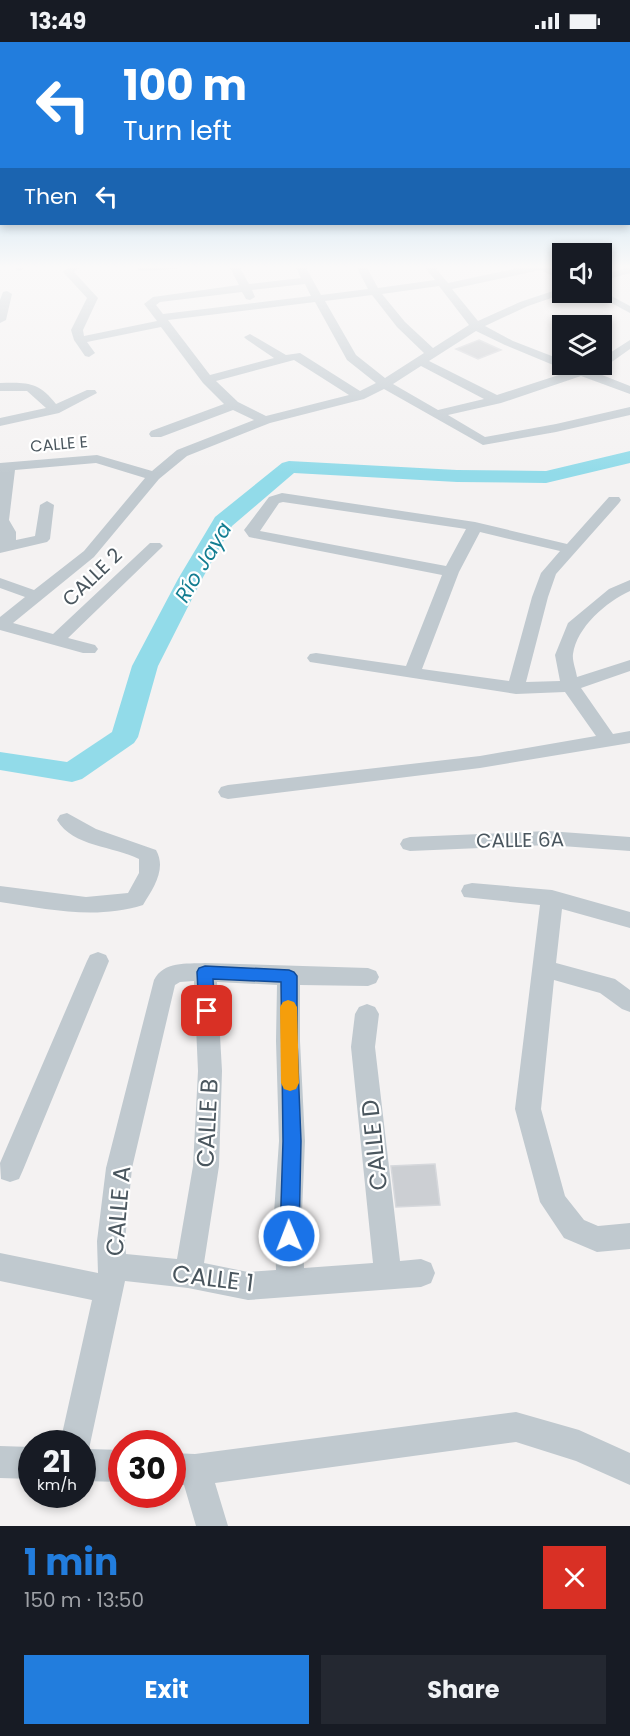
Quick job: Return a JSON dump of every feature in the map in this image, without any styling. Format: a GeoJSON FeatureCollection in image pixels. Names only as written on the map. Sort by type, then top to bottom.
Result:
{"type":"FeatureCollection","features":[{"type":"Feature","properties":{"kind":"street"},"geometry":{"type":"LineString","coordinates":[[79,335],[89,353]]}},
{"type":"Feature","properties":{"kind":"street"},"geometry":{"type":"LineString","coordinates":[[80,340],[99,335]]}},
{"type":"Feature","properties":{"kind":"street"},"geometry":{"type":"LineString","coordinates":[[173,335],[207,380],[234,405],[265,420]]}},
{"type":"Feature","properties":{"kind":"street"},"geometry":{"type":"LineString","coordinates":[[339,335],[351,357],[384,384],[483,441],[556,428],[630,411]]}},
{"type":"Feature","properties":{"kind":"street"},"geometry":{"type":"LineString","coordinates":[[409,335],[426,358],[496,400]]}},
{"type":"Feature","properties":{"kind":"street"},"geometry":{"type":"LineString","coordinates":[[0,625],[89,554],[154,476],[182,453],[197,445],[265,420],[360,396],[384,384],[462,335]]}},
{"type":"Feature","properties":{"kind":"street"},"geometry":{"type":"LineString","coordinates":[[494,335],[552,360]]}},
{"type":"Feature","properties":{"kind":"street"},"geometry":{"type":"LineString","coordinates":[[250,337],[284,359]]}},
{"type":"Feature","properties":{"kind":"street"},"geometry":{"type":"LineString","coordinates":[[612,356],[630,344]]}},
{"type":"Feature","properties":{"kind":"street"},"geometry":{"type":"LineString","coordinates":[[207,380],[298,357],[360,396]]}},
{"type":"Feature","properties":{"kind":"street"},"geometry":{"type":"LineString","coordinates":[[436,414],[496,400],[573,375]]}},
{"type":"Feature","properties":{"kind":"street"},"geometry":{"type":"LineString","coordinates":[[590,375],[630,390]]}},
{"type":"Feature","properties":{"kind":"street"},"geometry":{"type":"LineString","coordinates":[[0,387],[29,386],[37,390],[54,410]]}},
{"type":"Feature","properties":{"kind":"street"},"geometry":{"type":"LineString","coordinates":[[0,422],[54,410],[91,393]]}},
{"type":"Feature","properties":{"kind":"street"},"geometry":{"type":"LineString","coordinates":[[156,434],[234,405]]}},
{"type":"Feature","properties":{"kind":"street","name":"CALLE E"},"geometry":{"type":"LineString","coordinates":[[4,467],[97,459],[154,476]]}},
{"type":"Feature","properties":{"kind":"street"},"geometry":{"type":"LineString","coordinates":[[4,467],[1,520],[8,532],[4,547],[42,539],[47,506]]}},
{"type":"Feature","properties":{"kind":"street"},"geometry":{"type":"LineString","coordinates":[[451,572],[254,534],[252,531],[274,500],[282,497],[475,526],[570,549]]}},
{"type":"Feature","properties":{"kind":"street"},"geometry":{"type":"LineString","coordinates":[[516,688],[540,597],[549,573],[614,500]]}},
{"type":"Feature","properties":{"kind":"street"},"geometry":{"type":"LineString","coordinates":[[412,673],[451,572],[475,526]]}},
{"type":"Feature","properties":{"kind":"street","name":"CALLE 2"},"geometry":{"type":"LineString","coordinates":[[58,639],[154,546]]}},
{"type":"Feature","properties":{"kind":"street"},"geometry":{"type":"LineString","coordinates":[[0,583],[36,596]]}},
{"type":"Feature","properties":{"kind":"street"},"geometry":{"type":"LineString","coordinates":[[609,741],[570,687],[564,656],[574,627],[623,589],[630,602]]}},
{"type":"Feature","properties":{"kind":"street"},"geometry":{"type":"LineString","coordinates":[[0,625],[89,649]]}},
{"type":"Feature","properties":{"kind":"street"},"geometry":{"type":"LineString","coordinates":[[316,658],[516,688],[570,687],[630,665]]}},
{"type":"Feature","properties":{"kind":"street"},"geometry":{"type":"LineString","coordinates":[[228,792],[480,762],[630,737]]}},
{"type":"Feature","properties":{"kind":"street"},"geometry":{"type":"LineString","coordinates":[[0,894],[90,906],[122,904],[135,899],[152,864],[149,855],[93,838],[67,820]]}},
{"type":"Feature","properties":{"kind":"street","name":"CALLE 6A"},"geometry":{"type":"LineString","coordinates":[[410,844],[554,838],[630,844]]}},
{"type":"Feature","properties":{"kind":"street"},"geometry":{"type":"LineString","coordinates":[[472,891],[552,898],[630,920]]}},
{"type":"Feature","properties":{"kind":"street"},"geometry":{"type":"LineString","coordinates":[[552,898],[546,969],[528,1109],[553,1202],[574,1229],[597,1239],[630,1236]]}},
{"type":"Feature","properties":{"kind":"street"},"geometry":{"type":"LineString","coordinates":[[9,1161],[99,961]]}},
{"type":"Feature","properties":{"kind":"street"},"geometry":{"type":"LineString","coordinates":[[546,969],[607,986],[630,1002]]}},
{"type":"Feature","properties":{"kind":"street"},"geometry":{"type":"LineString","coordinates":[[205,972],[368,977]]}},
{"type":"Feature","properties":{"kind":"street","name":"CALLE A"},"geometry":{"type":"LineString","coordinates":[[79,1430],[111,1278],[111,1241],[119,1167],[165,980],[175,973],[205,972]]}},
{"type":"Feature","properties":{"kind":"street","name":"CALLE B"},"geometry":{"type":"LineString","coordinates":[[188,1274],[206,1166],[210,1071],[205,972]]}},
{"type":"Feature","properties":{"kind":"street"},"geometry":{"type":"LineString","coordinates":[[289,976],[288,1041],[292,1141],[288,1213],[291,1282]]}},
{"type":"Feature","properties":{"kind":"street","name":"CALLE D"},"geometry":{"type":"LineString","coordinates":[[367,1014],[363,1047],[388,1275]]}},
{"type":"Feature","properties":{"kind":"street","name":"CALLE 1"},"geometry":{"type":"LineString","coordinates":[[0,1267],[111,1278],[188,1274],[248,1286],[421,1274]]}},
{"type":"Feature","properties":{"kind":"street"},"geometry":{"type":"LineString","coordinates":[[186,1469],[516,1427],[579,1446],[630,1469]]}},
{"type":"Feature","properties":{"kind":"street"},"geometry":{"type":"LineString","coordinates":[[0,1462],[18,1463]]}},
{"type":"Feature","properties":{"kind":"street"},"geometry":{"type":"LineString","coordinates":[[186,1473],[212,1526]]}},
{"type":"Feature","properties":{"kind":"building"},"geometry":{"type":"Polygon","coordinates":[[[479,340],[501,350],[478,359],[456,349],[479,340]]]}},
{"type":"Feature","properties":{"kind":"building"},"geometry":{"type":"Polygon","coordinates":[[[435,1164],[440,1205],[396,1207],[391,1166],[435,1164]]]}},
{"type":"Feature","properties":{"kind":"waterway","name":"Río Jaya"},"geometry":{"type":"LineString","coordinates":[[0,761],[72,772],[124,737],[145,666],[190,579],[223,522],[289,467],[457,476],[546,477],[630,457]]}},
{"type":"Feature","properties":{"kind":"slow traffic"},"geometry":{"type":"LineString","coordinates":[[288,1007],[290,1083]]}},
{"type":"Feature","properties":{"kind":"route"},"geometry":{"type":"LineString","coordinates":[[207,1011],[205,972],[289,976],[288,1041],[292,1141],[289,1236]]}}]}
